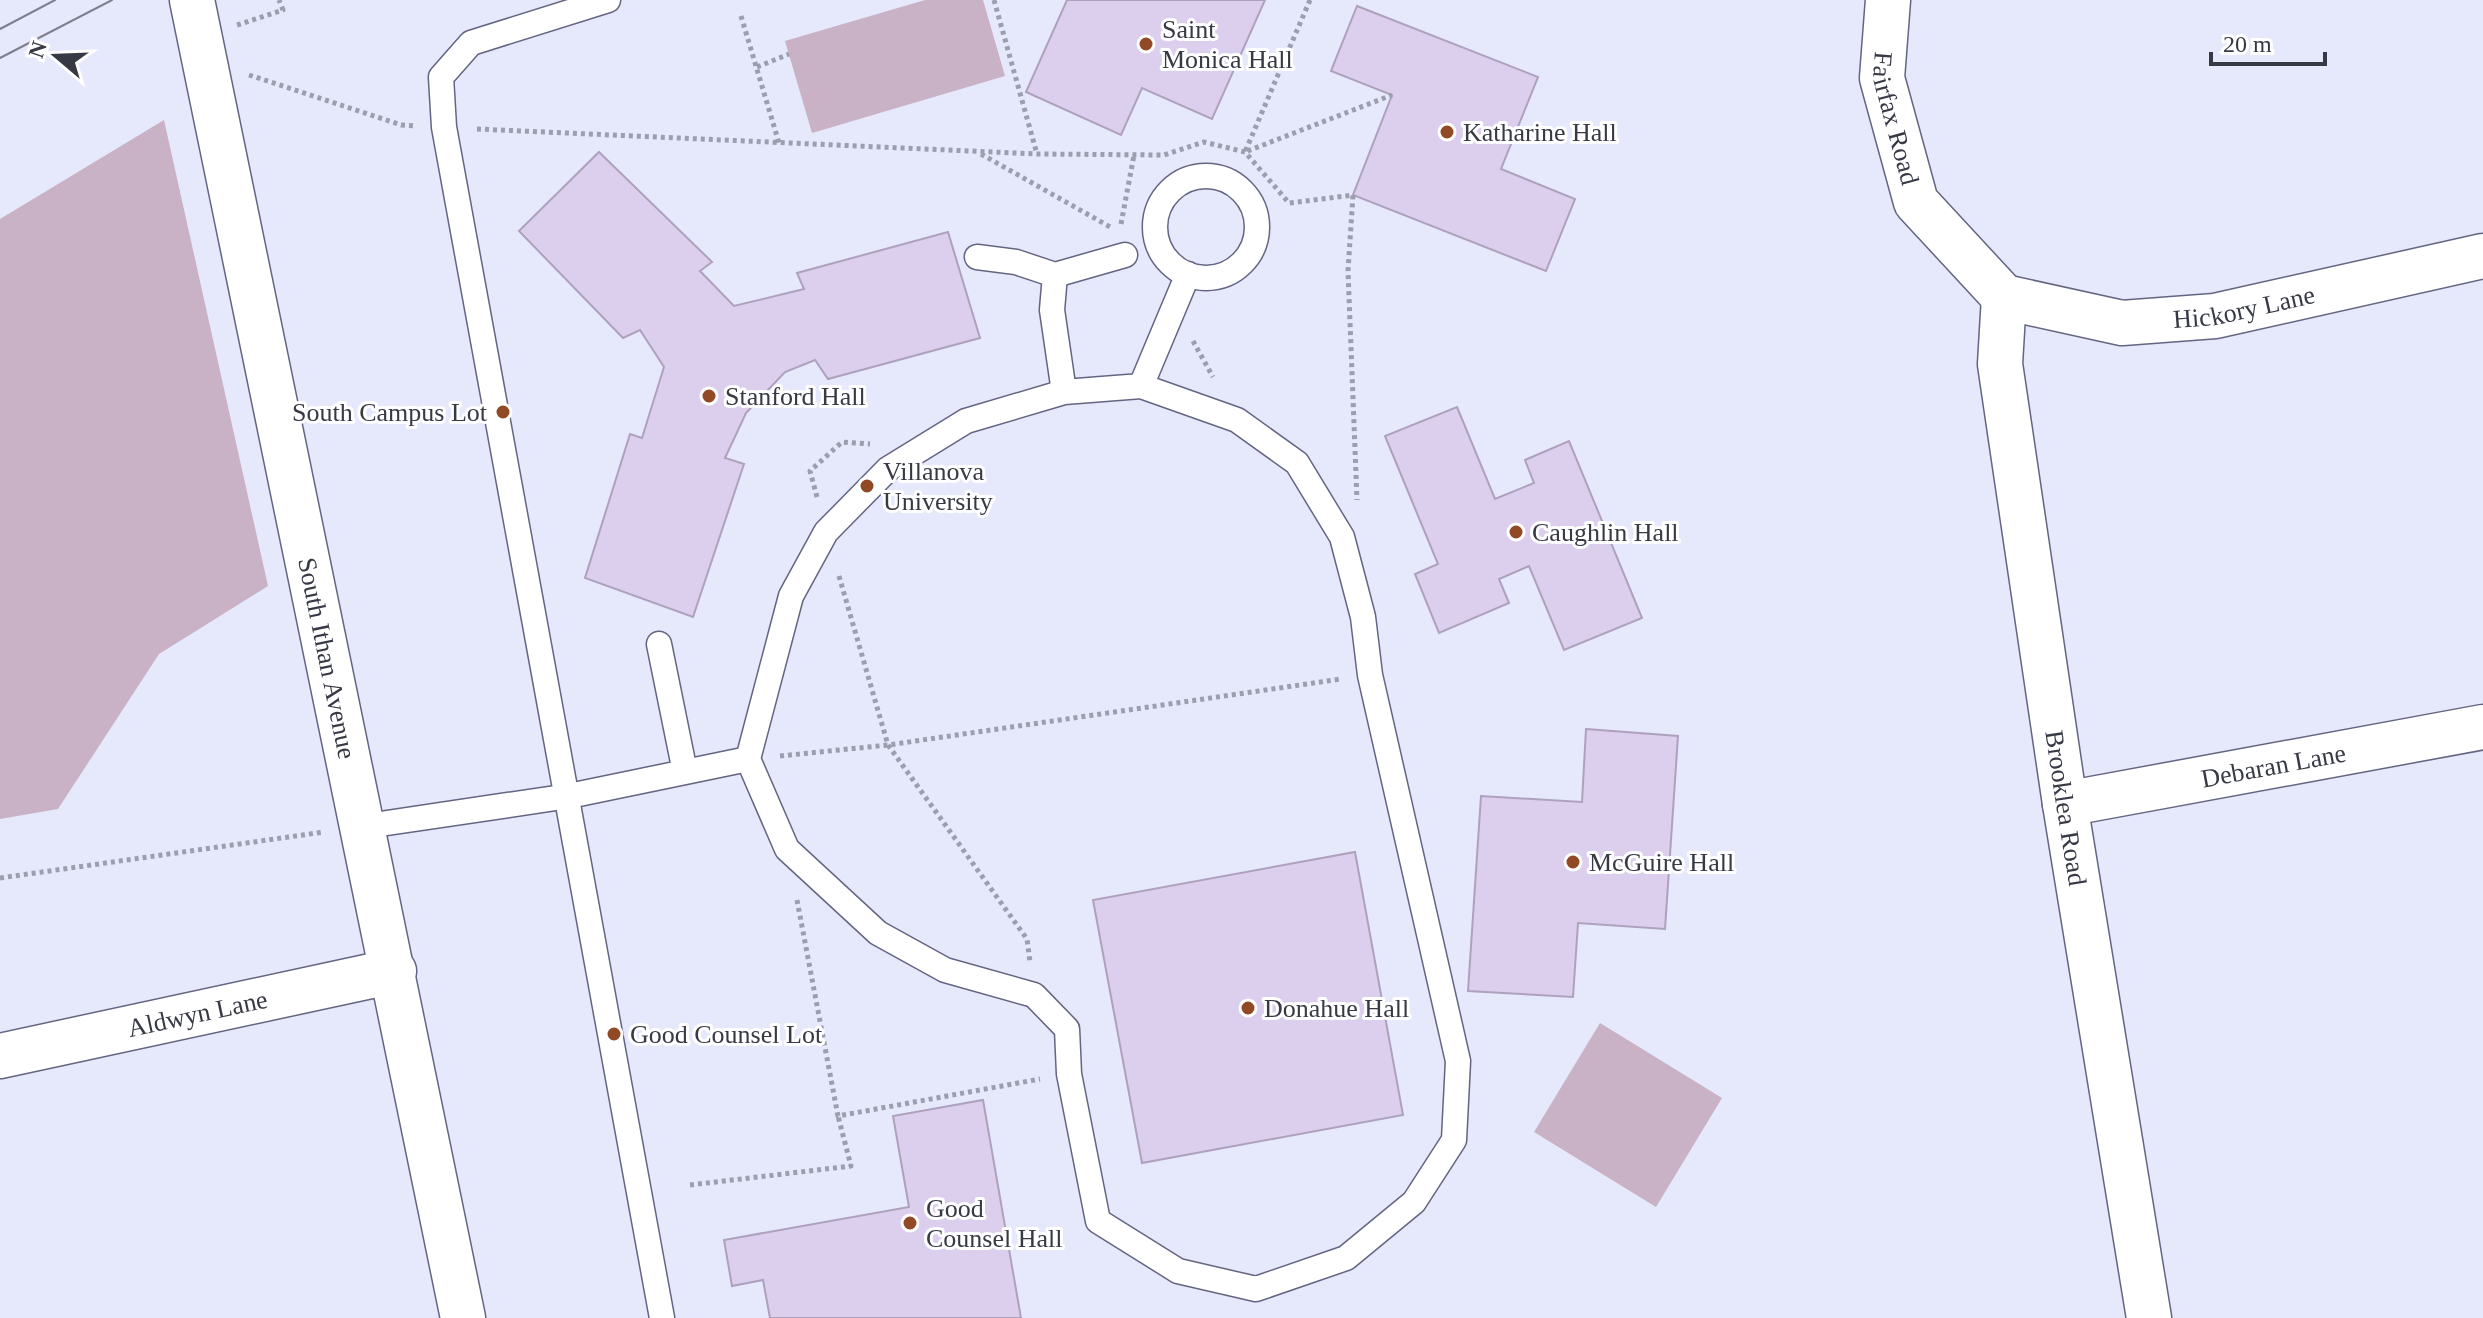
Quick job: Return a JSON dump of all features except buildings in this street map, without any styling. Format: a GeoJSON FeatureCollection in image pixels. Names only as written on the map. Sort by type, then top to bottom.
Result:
{"type":"FeatureCollection","features":[{"type":"Feature","properties":{"kind":"street","name":"Fairfax Road"},"geometry":{"type":"LineString","coordinates":[[1888,0],[1882,78],[1916,202],[2004,297]]}},
{"type":"Feature","properties":{"kind":"street","name":"South Ithan Avenue"},"geometry":{"type":"LineString","coordinates":[[198,32],[360,827],[394,971],[463,1318]]}},
{"type":"Feature","properties":{"kind":"street","name":"Hickory Lane"},"geometry":{"type":"LineString","coordinates":[[2004,297],[2122,323],[2215,316],[2483,256]]}},
{"type":"Feature","properties":{"kind":"street","name":"Brooklea Road"},"geometry":{"type":"LineString","coordinates":[[2004,297],[2000,364],[2065,804],[2149,1318]]}},
{"type":"Feature","properties":{"kind":"street","name":"Debaran Lane"},"geometry":{"type":"LineString","coordinates":[[2065,804],[2483,727]]}},
{"type":"Feature","properties":{"kind":"street","name":"Aldwyn Lane"},"geometry":{"type":"LineString","coordinates":[[0,1056],[394,971]]}},
{"type":"Feature","properties":{"kind":"lane"},"geometry":{"type":"LineString","coordinates":[[608,0],[471,43],[441,77],[444,127],[569,796],[662,1318]]}},
{"type":"Feature","properties":{"kind":"lane"},"geometry":{"type":"LineString","coordinates":[[1194,177],[1226,180],[1246,196],[1257,220],[1250,254],[1238,267],[1223,275],[1206,278],[1188,274],[1164,255],[1155,224],[1159,208],[1167,194],[1194,177]]}},
{"type":"Feature","properties":{"kind":"lane"},"geometry":{"type":"LineString","coordinates":[[977,257],[1016,262],[1055,275],[1122,243]]}},
{"type":"Feature","properties":{"kind":"lane"},"geometry":{"type":"LineString","coordinates":[[1141,386],[1188,274]]}},
{"type":"Feature","properties":{"kind":"lane"},"geometry":{"type":"LineString","coordinates":[[1055,275],[1052,310],[1064,392]]}},
{"type":"Feature","properties":{"kind":"lane"},"geometry":{"type":"LineString","coordinates":[[1141,386],[1237,420],[1297,463],[1342,537],[1363,617],[1370,675],[1458,1061],[1454,1140],[1414,1202],[1346,1258],[1256,1289],[1178,1271],[1098,1221],[1069,1074],[1067,1029],[1034,995],[945,970],[878,933],[787,849],[748,759],[791,596],[826,532],[888,469],[966,421],[1064,392],[1141,386]]}},
{"type":"Feature","properties":{"kind":"lane"},"geometry":{"type":"LineString","coordinates":[[659,644],[685,772]]}},
{"type":"Feature","properties":{"kind":"lane"},"geometry":{"type":"LineString","coordinates":[[360,827],[569,796],[748,759]]}},
{"type":"Feature","properties":{"kind":"path"},"geometry":{"type":"LineString","coordinates":[[198,32],[283,10],[279,0]]}},
{"type":"Feature","properties":{"kind":"path"},"geometry":{"type":"LineString","coordinates":[[994,0],[1037,154]]}},
{"type":"Feature","properties":{"kind":"path"},"geometry":{"type":"LineString","coordinates":[[1245,152],[1310,0]]}},
{"type":"Feature","properties":{"kind":"path"},"geometry":{"type":"LineString","coordinates":[[741,16],[779,143]]}},
{"type":"Feature","properties":{"kind":"path"},"geometry":{"type":"LineString","coordinates":[[198,32],[401,125],[979,152],[1164,155],[1204,142],[1245,152],[1392,95]]}},
{"type":"Feature","properties":{"kind":"path"},"geometry":{"type":"LineString","coordinates":[[757,67],[789,54]]}},
{"type":"Feature","properties":{"kind":"path"},"geometry":{"type":"LineString","coordinates":[[979,152],[1122,243]]}},
{"type":"Feature","properties":{"kind":"path"},"geometry":{"type":"LineString","coordinates":[[1245,152],[1289,203],[1353,195],[1348,271],[1357,510]]}},
{"type":"Feature","properties":{"kind":"path"},"geometry":{"type":"LineString","coordinates":[[826,532],[888,745],[1027,939],[1034,995]]}},
{"type":"Feature","properties":{"kind":"path"},"geometry":{"type":"LineString","coordinates":[[748,759],[888,745],[1370,675]]}},
{"type":"Feature","properties":{"kind":"path"},"geometry":{"type":"LineString","coordinates":[[0,878],[360,827]]}},
{"type":"Feature","properties":{"kind":"path"},"geometry":{"type":"LineString","coordinates":[[690,1185],[851,1166],[838,1116],[787,849]]}},
{"type":"Feature","properties":{"kind":"path"},"geometry":{"type":"LineString","coordinates":[[838,1116],[1069,1074]]}},
{"type":"Feature","properties":{"kind":"shaded area"},"geometry":{"type":"Polygon","coordinates":[[[925,0],[983,0],[1005,76],[812,133],[785,41],[925,0]]]}},
{"type":"Feature","properties":{"kind":"shaded area"},"geometry":{"type":"Polygon","coordinates":[[[164,120],[268,586],[159,654],[58,809],[0,819],[0,219],[164,120]]]}},
{"type":"Feature","properties":{"kind":"shaded area"},"geometry":{"type":"Polygon","coordinates":[[[1600,1023],[1722,1098],[1656,1207],[1534,1132],[1600,1023]]]}},
{"type":"Feature","properties":{"kind":"tram line"},"geometry":{"type":"LineString","coordinates":[[0,29],[55,0]]}},
{"type":"Feature","properties":{"kind":"tram line"},"geometry":{"type":"LineString","coordinates":[[0,58],[112,0]]}},
{"type":"Feature","properties":{"kind":"place","name":"Saint Monica Hall"},"geometry":{"type":"Point","coordinates":[1146,44]}},
{"type":"Feature","properties":{"kind":"place","name":"Katharine Hall"},"geometry":{"type":"Point","coordinates":[1447,132]}},
{"type":"Feature","properties":{"kind":"place","name":"Stanford Hall"},"geometry":{"type":"Point","coordinates":[709,396]}},
{"type":"Feature","properties":{"kind":"place","name":"South Campus Lot"},"geometry":{"type":"Point","coordinates":[503,412]}},
{"type":"Feature","properties":{"kind":"place","name":"Villanova University"},"geometry":{"type":"Point","coordinates":[867,486]}},
{"type":"Feature","properties":{"kind":"place","name":"Caughlin Hall"},"geometry":{"type":"Point","coordinates":[1516,532]}},
{"type":"Feature","properties":{"kind":"place","name":"McGuire Hall"},"geometry":{"type":"Point","coordinates":[1573,862]}},
{"type":"Feature","properties":{"kind":"place","name":"Donahue Hall"},"geometry":{"type":"Point","coordinates":[1248,1008]}},
{"type":"Feature","properties":{"kind":"place","name":"Good Counsel Lot"},"geometry":{"type":"Point","coordinates":[614,1034]}},
{"type":"Feature","properties":{"kind":"place","name":"Good Counsel Hall"},"geometry":{"type":"Point","coordinates":[910,1223]}}]}
